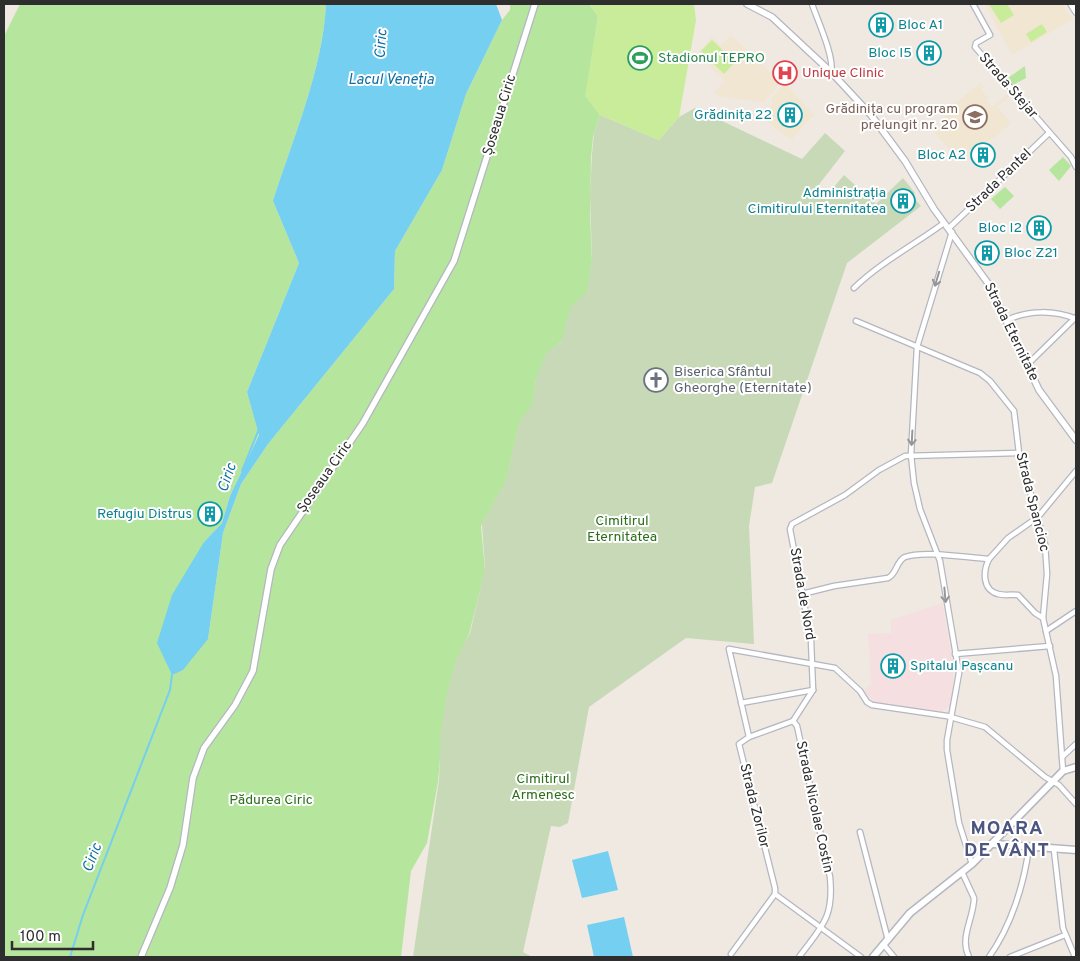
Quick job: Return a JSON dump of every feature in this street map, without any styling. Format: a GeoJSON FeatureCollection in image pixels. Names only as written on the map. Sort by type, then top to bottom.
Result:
{"type":"FeatureCollection","features":[{"type":"Feature","properties":{"kind":"main road"},"geometry":{"type":"LineString","coordinates":[[873,957],[910,914],[994,844],[1064,771],[1076,767]]}},
{"type":"Feature","properties":{"kind":"main road"},"geometry":{"type":"LineString","coordinates":[[994,844],[1054,850],[1076,850]]}},
{"type":"Feature","properties":{"kind":"street","name":"Șoseaua Ciric"},"geometry":{"type":"LineString","coordinates":[[141,957],[170,888],[183,845],[193,778],[204,748],[234,705],[253,671],[271,569],[280,545],[362,423],[454,261],[535,4]]}},
{"type":"Feature","properties":{"kind":"street","name":"Strada Eternitate"},"geometry":{"type":"LineString","coordinates":[[747,4],[772,17],[831,72],[871,116],[914,174],[948,228],[990,286],[1045,399],[1076,440]]}},
{"type":"Feature","properties":{"kind":"street"},"geometry":{"type":"LineString","coordinates":[[812,4],[827,46],[832,66],[831,72]]}},
{"type":"Feature","properties":{"kind":"street","name":"Strada Stejar"},"geometry":{"type":"LineString","coordinates":[[973,4],[990,35],[976,43],[975,47],[1071,157],[1076,167]]}},
{"type":"Feature","properties":{"kind":"street"},"geometry":{"type":"LineString","coordinates":[[1070,4],[1076,12]]}},
{"type":"Feature","properties":{"kind":"street","name":"Strada Pantel"},"geometry":{"type":"LineString","coordinates":[[854,288],[882,263],[916,243],[948,228],[1049,133]]}},
{"type":"Feature","properties":{"kind":"street"},"geometry":{"type":"LineString","coordinates":[[948,228],[917,347],[911,455],[914,483],[944,583],[955,654],[958,684],[946,740],[949,771],[959,822],[972,864]]}},
{"type":"Feature","properties":{"kind":"street"},"geometry":{"type":"LineString","coordinates":[[1007,320],[1029,314],[1052,312],[1060,312],[1076,318],[1027,365]]}},
{"type":"Feature","properties":{"kind":"street","name":"Strada Spancioc"},"geometry":{"type":"LineString","coordinates":[[856,321],[967,366],[990,381],[1014,411],[1019,453],[1038,518],[1046,558],[1043,618],[1058,694],[1064,771]]}},
{"type":"Feature","properties":{"kind":"street"},"geometry":{"type":"LineString","coordinates":[[911,455],[1019,453]]}},
{"type":"Feature","properties":{"kind":"street","name":"Strada de Nord"},"geometry":{"type":"LineString","coordinates":[[813,690],[813,664],[808,619],[790,529],[792,524],[845,496],[893,461],[911,455]]}},
{"type":"Feature","properties":{"kind":"street"},"geometry":{"type":"LineString","coordinates":[[1043,618],[1035,613],[1018,595],[996,594],[989,590],[985,578],[989,559],[1008,538],[1038,518],[1076,470]]}},
{"type":"Feature","properties":{"kind":"street"},"geometry":{"type":"LineString","coordinates":[[802,594],[834,586],[888,578],[892,576],[900,560],[906,557],[937,555],[989,559]]}},
{"type":"Feature","properties":{"kind":"street"},"geometry":{"type":"LineString","coordinates":[[1046,631],[1076,611]]}},
{"type":"Feature","properties":{"kind":"street"},"geometry":{"type":"LineString","coordinates":[[955,654],[1050,646]]}},
{"type":"Feature","properties":{"kind":"street","name":"Strada Zorilor"},"geometry":{"type":"LineString","coordinates":[[775,894],[739,744],[748,737],[729,650],[813,664]]}},
{"type":"Feature","properties":{"kind":"street"},"geometry":{"type":"LineString","coordinates":[[813,664],[835,668],[844,674],[867,702],[872,705],[951,717],[985,727],[1050,784],[1059,785],[1076,804]]}},
{"type":"Feature","properties":{"kind":"street"},"geometry":{"type":"LineString","coordinates":[[741,703],[813,690]]}},
{"type":"Feature","properties":{"kind":"street"},"geometry":{"type":"LineString","coordinates":[[748,737],[793,721],[813,690]]}},
{"type":"Feature","properties":{"kind":"street","name":"Strada Nicolae Costin"},"geometry":{"type":"LineString","coordinates":[[793,721],[797,726],[830,877],[832,905],[820,927],[799,957]]}},
{"type":"Feature","properties":{"kind":"street"},"geometry":{"type":"LineString","coordinates":[[1062,757],[1076,744]]}},
{"type":"Feature","properties":{"kind":"street"},"geometry":{"type":"LineString","coordinates":[[860,832],[886,942],[894,957]]}},
{"type":"Feature","properties":{"kind":"street"},"geometry":{"type":"LineString","coordinates":[[989,957],[1002,938],[1007,925],[1020,888],[1029,847]]}},
{"type":"Feature","properties":{"kind":"street"},"geometry":{"type":"LineString","coordinates":[[1054,850],[1065,935],[1075,957]]}},
{"type":"Feature","properties":{"kind":"street"},"geometry":{"type":"LineString","coordinates":[[962,872],[974,898],[966,931],[966,951],[969,957]]}},
{"type":"Feature","properties":{"kind":"street"},"geometry":{"type":"LineString","coordinates":[[732,954],[775,894],[861,957]]}},
{"type":"Feature","properties":{"kind":"street"},"geometry":{"type":"LineString","coordinates":[[1010,957],[1065,935]]}},
{"type":"Feature","properties":{"kind":"shaded area"},"geometry":{"type":"Polygon","coordinates":[[[987,4],[1062,4],[1073,19],[1012,55],[986,6],[987,4]]]}},
{"type":"Feature","properties":{"kind":"shaded area"},"geometry":{"type":"Polygon","coordinates":[[[731,35],[781,82],[764,102],[721,97],[714,92],[725,81],[697,54],[712,37],[721,45],[731,35]]]}},
{"type":"Feature","properties":{"kind":"shaded area"},"geometry":{"type":"Polygon","coordinates":[[[785,83],[814,115],[791,140],[761,116],[773,103],[771,99],[785,83]]]}},
{"type":"Feature","properties":{"kind":"shaded area","name":"Grădinița cu program prelungit nr. 20"},"geometry":{"type":"Polygon","coordinates":[[[980,83],[984,87],[981,90],[988,98],[986,100],[992,107],[1008,94],[1010,96],[997,107],[1011,123],[995,137],[971,150],[950,150],[935,133],[942,124],[940,121],[953,105],[980,83]]]}},
{"type":"Feature","properties":{"kind":"shaded area"},"geometry":{"type":"Polygon","coordinates":[[[942,603],[953,663],[950,706],[937,714],[875,704],[864,690],[871,684],[868,634],[891,633],[891,620],[942,603]]]}},
{"type":"Feature","properties":{"kind":"green space","name":"Pădurea Ciric"},"geometry":{"type":"Polygon","coordinates":[[[20,4],[326,4],[324,29],[313,78],[273,201],[299,263],[247,392],[259,434],[230,496],[222,523],[204,542],[208,639],[223,533],[241,484],[268,444],[394,289],[395,251],[442,170],[466,94],[502,20],[510,10],[510,4],[589,4],[598,16],[586,96],[600,115],[593,137],[591,157],[590,214],[592,262],[587,294],[562,341],[547,353],[536,380],[533,404],[519,424],[506,481],[481,526],[485,571],[469,634],[456,663],[442,735],[438,782],[427,843],[411,871],[401,957],[4,957],[4,36],[20,4]]]}},
{"type":"Feature","properties":{"kind":"green space","name":"Stadionul TEPRO"},"geometry":{"type":"Polygon","coordinates":[[[589,4],[694,4],[696,20],[679,117],[659,140],[600,115],[585,96],[598,16],[589,4]]]}},
{"type":"Feature","properties":{"kind":"green space"},"geometry":{"type":"Polygon","coordinates":[[[989,4],[1007,4],[1014,15],[1001,23],[989,4]]]}},
{"type":"Feature","properties":{"kind":"green space"},"geometry":{"type":"Polygon","coordinates":[[[1042,24],[1047,32],[1031,42],[1026,34],[1042,24]]]}},
{"type":"Feature","properties":{"kind":"green space"},"geometry":{"type":"Polygon","coordinates":[[[712,40],[735,62],[724,74],[701,51],[712,40]]]}},
{"type":"Feature","properties":{"kind":"green space"},"geometry":{"type":"Polygon","coordinates":[[[1025,66],[1026,78],[1011,86],[1005,80],[1025,66]]]}},
{"type":"Feature","properties":{"kind":"green space","name":"Cimitirul Eternitatea"},"geometry":{"type":"Polygon","coordinates":[[[695,108],[802,159],[825,133],[845,151],[817,187],[828,194],[844,175],[876,204],[903,178],[915,193],[912,196],[921,206],[847,263],[772,483],[755,487],[749,526],[754,644],[686,638],[589,707],[568,823],[560,827],[551,826],[523,952],[532,957],[413,957],[439,780],[441,731],[447,693],[456,660],[470,633],[485,569],[482,524],[506,480],[519,423],[533,403],[536,378],[547,352],[561,342],[571,306],[587,292],[592,258],[590,194],[592,154],[594,134],[600,115],[659,140],[679,117],[695,108]]]}},
{"type":"Feature","properties":{"kind":"green space"},"geometry":{"type":"Polygon","coordinates":[[[1063,157],[1071,166],[1059,181],[1049,170],[1063,157]]]}},
{"type":"Feature","properties":{"kind":"green space"},"geometry":{"type":"Polygon","coordinates":[[[1005,187],[1014,196],[1000,209],[991,199],[1005,187]]]}},
{"type":"Feature","properties":{"kind":"water","name":"Lacul Veneția"},"geometry":{"type":"Polygon","coordinates":[[[326,4],[496,4],[502,20],[466,94],[442,170],[395,251],[394,289],[268,444],[241,484],[223,533],[208,639],[183,670],[172,675],[157,643],[172,595],[204,542],[222,523],[230,496],[259,435],[247,392],[299,263],[273,201],[313,78],[324,29],[326,4]]]}},
{"type":"Feature","properties":{"kind":"water"},"geometry":{"type":"Polygon","coordinates":[[[608,851],[618,890],[582,898],[572,860],[608,851]]]}},
{"type":"Feature","properties":{"kind":"water"},"geometry":{"type":"Polygon","coordinates":[[[624,917],[633,957],[594,957],[587,925],[624,917]]]}},
{"type":"Feature","properties":{"kind":"waterway","name":"Ciric"},"geometry":{"type":"LineString","coordinates":[[242,471],[259,429]]}},
{"type":"Feature","properties":{"kind":"waterway","name":"Ciric"},"geometry":{"type":"LineString","coordinates":[[70,957],[83,915],[170,690],[172,675]]}},
{"type":"Feature","properties":{"kind":"place","name":"Bloc A1"},"geometry":{"type":"Point","coordinates":[881,25]}},
{"type":"Feature","properties":{"kind":"place","name":"Bloc I5"},"geometry":{"type":"Point","coordinates":[929,53]}},
{"type":"Feature","properties":{"kind":"place","name":"Stadionul TEPRO"},"geometry":{"type":"Point","coordinates":[640,58]}},
{"type":"Feature","properties":{"kind":"place","name":"Unique Clinic"},"geometry":{"type":"Point","coordinates":[785,73]}},
{"type":"Feature","properties":{"kind":"place","name":"Grădinița 22"},"geometry":{"type":"Point","coordinates":[790,115]}},
{"type":"Feature","properties":{"kind":"place","name":"Grădinița cu program prelungit nr. 20"},"geometry":{"type":"Point","coordinates":[975,117]}},
{"type":"Feature","properties":{"kind":"place","name":"Bloc A2"},"geometry":{"type":"Point","coordinates":[983,155]}},
{"type":"Feature","properties":{"kind":"place","name":"Administrația Cimitirului Eternitatea"},"geometry":{"type":"Point","coordinates":[903,201]}},
{"type":"Feature","properties":{"kind":"place","name":"Bloc I2"},"geometry":{"type":"Point","coordinates":[1039,228]}},
{"type":"Feature","properties":{"kind":"place","name":"Bloc Z21"},"geometry":{"type":"Point","coordinates":[987,253]}},
{"type":"Feature","properties":{"kind":"place","name":"Biserica Sfântul Gheorghe (Eternitate)"},"geometry":{"type":"Point","coordinates":[656,380]}},
{"type":"Feature","properties":{"kind":"place","name":"Refugiu Distrus"},"geometry":{"type":"Point","coordinates":[210,514]}},
{"type":"Feature","properties":{"kind":"place","name":"Spitalul Pașcanu"},"geometry":{"type":"Point","coordinates":[893,666]}},
{"type":"Feature","properties":{"kind":"district","name":"MOARA DE VÂNT"},"geometry":{"type":"Point","coordinates":[1007,840]}},
{"type":"Feature","properties":{"kind":"park label","name":"Cimitirul Armenesc"},"geometry":{"type":"Point","coordinates":[543,788]}}]}
